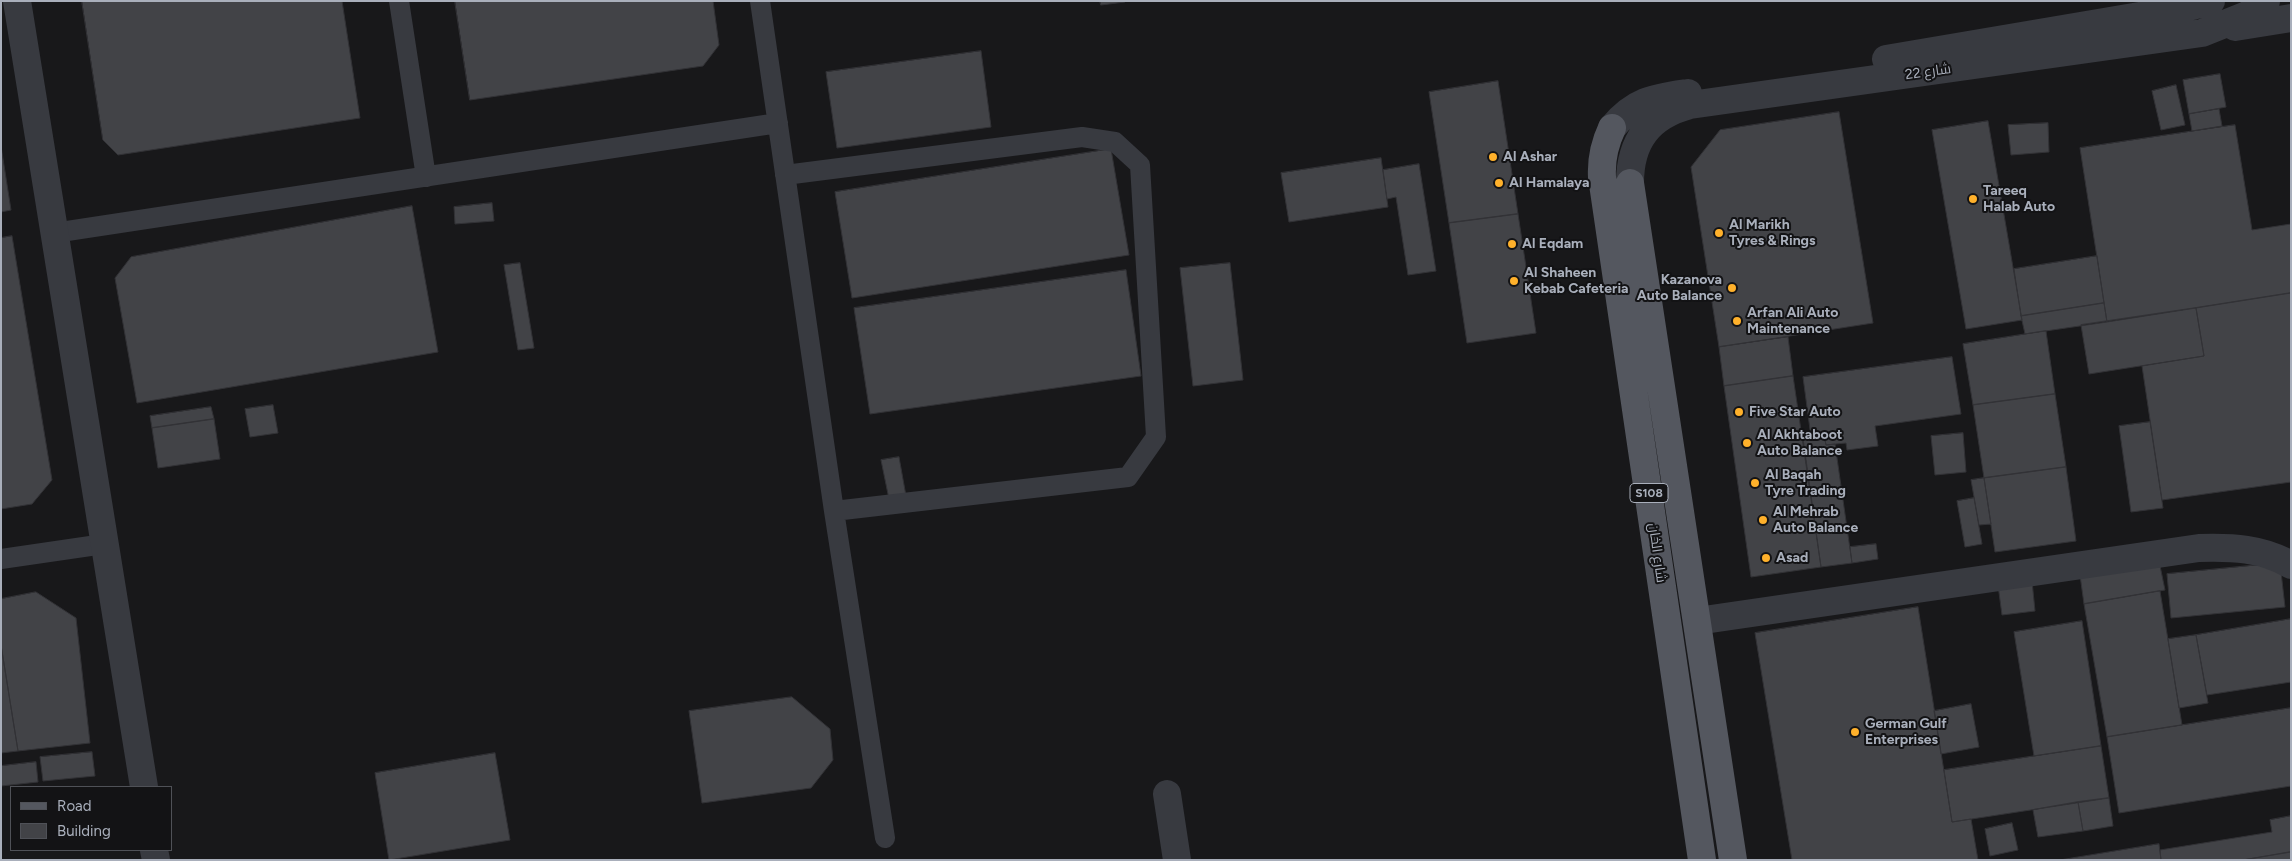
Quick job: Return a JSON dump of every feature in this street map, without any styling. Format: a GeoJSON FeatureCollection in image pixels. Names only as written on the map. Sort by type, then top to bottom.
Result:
{"type":"FeatureCollection","features":[{"type":"Feature","properties":{"kind":"main road","name":"شارع الخان"},"geometry":{"type":"LineString","coordinates":[[1612,128],[1601,160],[1602,177],[1702,860]]}},
{"type":"Feature","properties":{"kind":"main road","name":"شارع الخان"},"geometry":{"type":"LineString","coordinates":[[1630,183],[1733,860]]}},
{"type":"Feature","properties":{"kind":"street"},"geometry":{"type":"LineString","coordinates":[[17,1],[144,786]]}},
{"type":"Feature","properties":{"kind":"street","name":"شارع 22"},"geometry":{"type":"LineString","coordinates":[[1612,128],[1623,115],[1636,105],[1652,99],[2181,9],[2211,1]]}},
{"type":"Feature","properties":{"kind":"street","name":"شارع 22"},"geometry":{"type":"LineString","coordinates":[[1630,183],[1630,167],[1633,152],[1640,138],[1661,116],[1674,109],[1690,105],[2202,33],[2247,15],[2266,1]]}},
{"type":"Feature","properties":{"kind":"street"},"geometry":{"type":"LineString","coordinates":[[2202,33],[2291,18]]}},
{"type":"Feature","properties":{"kind":"street"},"geometry":{"type":"LineString","coordinates":[[1696,621],[2199,548],[2232,547],[2259,552],[2278,558],[2291,565]]}},
{"type":"Feature","properties":{"kind":"street"},"geometry":{"type":"LineString","coordinates":[[1167,794],[1177,860]]}},
{"type":"Feature","properties":{"kind":"lane"},"geometry":{"type":"LineString","coordinates":[[400,1],[426,177]]}},
{"type":"Feature","properties":{"kind":"lane"},"geometry":{"type":"LineString","coordinates":[[760,1],[834,511],[886,838]]}},
{"type":"Feature","properties":{"kind":"lane"},"geometry":{"type":"LineString","coordinates":[[54,234],[778,123]]}},
{"type":"Feature","properties":{"kind":"lane"},"geometry":{"type":"LineString","coordinates":[[785,175],[1082,137],[1115,142],[1140,165],[1156,437],[1128,477],[834,511]]}},
{"type":"Feature","properties":{"kind":"lane"},"geometry":{"type":"LineString","coordinates":[[1,559],[104,544]]}},
{"type":"Feature","properties":{"kind":"building"},"geometry":{"type":"Polygon","coordinates":[[[82,1],[342,1],[360,118],[118,155],[103,140],[82,1]]]}},
{"type":"Feature","properties":{"kind":"building"},"geometry":{"type":"Polygon","coordinates":[[[455,1],[713,1],[719,45],[703,66],[470,100],[455,1]]]}},
{"type":"Feature","properties":{"kind":"building"},"geometry":{"type":"Polygon","coordinates":[[[1100,1],[1125,1],[1125,2],[1101,5],[1100,1]]]}},
{"type":"Feature","properties":{"kind":"building"},"geometry":{"type":"Polygon","coordinates":[[[981,51],[991,127],[837,148],[826,72],[981,51]]]}},
{"type":"Feature","properties":{"kind":"building"},"geometry":{"type":"Polygon","coordinates":[[[2220,74],[2226,107],[2189,114],[2183,80],[2220,74]]]}},
{"type":"Feature","properties":{"kind":"building"},"geometry":{"type":"Polygon","coordinates":[[[1498,81],[1518,214],[1449,223],[1429,92],[1498,81]]]}},
{"type":"Feature","properties":{"kind":"building"},"geometry":{"type":"Polygon","coordinates":[[[2176,85],[2185,125],[2161,130],[2152,91],[2176,85]]]}},
{"type":"Feature","properties":{"kind":"building"},"geometry":{"type":"Polygon","coordinates":[[[2219,109],[2222,126],[2192,131],[2189,114],[2219,109]]]}},
{"type":"Feature","properties":{"kind":"building"},"geometry":{"type":"Polygon","coordinates":[[[1839,112],[1873,323],[1719,347],[1691,167],[1720,130],[1839,112]]]}},
{"type":"Feature","properties":{"kind":"building","name":"Tareeq Halab Auto"},"geometry":{"type":"Polygon","coordinates":[[[1988,121],[2022,320],[1966,329],[1932,130],[1988,121]]]}},
{"type":"Feature","properties":{"kind":"building"},"geometry":{"type":"Polygon","coordinates":[[[2048,123],[2049,152],[2011,155],[2008,125],[2048,123]]]}},
{"type":"Feature","properties":{"kind":"building"},"geometry":{"type":"Polygon","coordinates":[[[2235,125],[2252,230],[2291,224],[2291,293],[2107,322],[2080,148],[2235,125]]]}},
{"type":"Feature","properties":{"kind":"building"},"geometry":{"type":"Polygon","coordinates":[[[1,146],[11,210],[1,212],[1,146]]]}},
{"type":"Feature","properties":{"kind":"building"},"geometry":{"type":"Polygon","coordinates":[[[1111,149],[1129,255],[852,298],[835,192],[1111,149]]]}},
{"type":"Feature","properties":{"kind":"building"},"geometry":{"type":"Polygon","coordinates":[[[1381,158],[1388,207],[1289,222],[1281,173],[1381,158]]]}},
{"type":"Feature","properties":{"kind":"building"},"geometry":{"type":"Polygon","coordinates":[[[1419,164],[1436,271],[1408,275],[1396,197],[1387,199],[1383,170],[1419,164]]]}},
{"type":"Feature","properties":{"kind":"building"},"geometry":{"type":"Polygon","coordinates":[[[492,203],[494,221],[455,224],[454,207],[492,203]]]}},
{"type":"Feature","properties":{"kind":"building"},"geometry":{"type":"Polygon","coordinates":[[[412,206],[438,352],[137,403],[115,278],[131,257],[412,206]]]}},
{"type":"Feature","properties":{"kind":"building"},"geometry":{"type":"Polygon","coordinates":[[[1518,214],[1536,333],[1467,343],[1449,223],[1518,214]]]}},
{"type":"Feature","properties":{"kind":"building"},"geometry":{"type":"Polygon","coordinates":[[[12,236],[52,480],[32,504],[1,509],[1,238],[12,236]]]}},
{"type":"Feature","properties":{"kind":"building"},"geometry":{"type":"Polygon","coordinates":[[[2097,256],[2104,303],[2021,316],[2014,269],[2097,256]]]}},
{"type":"Feature","properties":{"kind":"building"},"geometry":{"type":"Polygon","coordinates":[[[520,263],[534,348],[518,350],[504,265],[520,263]]]}},
{"type":"Feature","properties":{"kind":"building"},"geometry":{"type":"Polygon","coordinates":[[[1230,263],[1243,380],[1193,386],[1180,268],[1230,263]]]}},
{"type":"Feature","properties":{"kind":"building"},"geometry":{"type":"Polygon","coordinates":[[[1126,270],[1141,376],[870,414],[854,308],[1126,270]]]}},
{"type":"Feature","properties":{"kind":"building"},"geometry":{"type":"Polygon","coordinates":[[[2291,293],[2291,482],[2162,500],[2142,366],[2204,356],[2196,308],[2291,293]]]}},
{"type":"Feature","properties":{"kind":"building"},"geometry":{"type":"Polygon","coordinates":[[[2104,303],[2107,322],[2025,334],[2021,316],[2104,303]]]}},
{"type":"Feature","properties":{"kind":"building"},"geometry":{"type":"Polygon","coordinates":[[[2196,308],[2204,356],[2089,374],[2081,325],[2196,308]]]}},
{"type":"Feature","properties":{"kind":"building"},"geometry":{"type":"Polygon","coordinates":[[[2046,331],[2055,394],[1973,405],[1963,344],[2046,331]]]}},
{"type":"Feature","properties":{"kind":"building"},"geometry":{"type":"Polygon","coordinates":[[[1788,337],[1793,376],[1724,386],[1719,347],[1788,337]]]}},
{"type":"Feature","properties":{"kind":"building"},"geometry":{"type":"Polygon","coordinates":[[[1952,357],[1961,414],[1875,426],[1878,446],[1847,450],[1846,443],[1826,445],[1824,435],[1811,437],[1803,377],[1952,357]]]}},
{"type":"Feature","properties":{"kind":"building"},"geometry":{"type":"Polygon","coordinates":[[[1793,376],[1821,567],[1751,577],[1724,386],[1793,376]]]}},
{"type":"Feature","properties":{"kind":"building"},"geometry":{"type":"Polygon","coordinates":[[[2055,394],[2066,467],[1984,478],[1973,405],[2055,394]]]}},
{"type":"Feature","properties":{"kind":"building"},"geometry":{"type":"Polygon","coordinates":[[[273,405],[278,433],[250,437],[245,409],[273,405]]]}},
{"type":"Feature","properties":{"kind":"building"},"geometry":{"type":"Polygon","coordinates":[[[211,407],[214,419],[152,428],[150,416],[211,407]]]}},
{"type":"Feature","properties":{"kind":"building"},"geometry":{"type":"Polygon","coordinates":[[[214,419],[220,459],[158,468],[152,428],[214,419]]]}},
{"type":"Feature","properties":{"kind":"building"},"geometry":{"type":"Polygon","coordinates":[[[2150,422],[2163,508],[2131,512],[2119,426],[2150,422]]]}},
{"type":"Feature","properties":{"kind":"building"},"geometry":{"type":"Polygon","coordinates":[[[1963,433],[1966,472],[1935,475],[1931,436],[1963,433]]]}},
{"type":"Feature","properties":{"kind":"building"},"geometry":{"type":"Polygon","coordinates":[[[1824,435],[1826,445],[1835,444],[1852,563],[1821,567],[1803,438],[1824,435]]]}},
{"type":"Feature","properties":{"kind":"building"},"geometry":{"type":"Polygon","coordinates":[[[899,457],[906,496],[889,499],[881,460],[899,457]]]}},
{"type":"Feature","properties":{"kind":"building"},"geometry":{"type":"Polygon","coordinates":[[[2066,467],[2076,541],[1995,552],[1984,478],[2066,467]]]}},
{"type":"Feature","properties":{"kind":"building"},"geometry":{"type":"Polygon","coordinates":[[[1984,478],[1991,524],[1979,525],[1971,480],[1984,478]]]}},
{"type":"Feature","properties":{"kind":"building"},"geometry":{"type":"Polygon","coordinates":[[[1974,498],[1982,544],[1965,547],[1957,501],[1974,498]]]}},
{"type":"Feature","properties":{"kind":"building"},"geometry":{"type":"Polygon","coordinates":[[[1876,544],[1878,559],[1852,563],[1850,547],[1876,544]]]}},
{"type":"Feature","properties":{"kind":"building"},"geometry":{"type":"Polygon","coordinates":[[[2159,561],[2165,590],[2084,604],[2080,575],[2159,561]]]}},
{"type":"Feature","properties":{"kind":"building"},"geometry":{"type":"Polygon","coordinates":[[[2280,563],[2285,607],[2171,618],[2167,574],[2280,563]]]}},
{"type":"Feature","properties":{"kind":"building"},"geometry":{"type":"Polygon","coordinates":[[[2032,581],[2035,611],[2002,615],[1998,585],[2032,581]]]}},
{"type":"Feature","properties":{"kind":"building"},"geometry":{"type":"Polygon","coordinates":[[[2160,591],[2182,725],[2107,737],[2084,604],[2160,591]]]}},
{"type":"Feature","properties":{"kind":"building"},"geometry":{"type":"Polygon","coordinates":[[[36,592],[76,618],[90,743],[18,751],[1,645],[1,599],[36,592]]]}},
{"type":"Feature","properties":{"kind":"building","name":"German Gulf Enterprises"},"geometry":{"type":"Polygon","coordinates":[[[1918,607],[1952,822],[1971,819],[1978,860],[1792,860],[1755,633],[1918,607]]]}},
{"type":"Feature","properties":{"kind":"building"},"geometry":{"type":"Polygon","coordinates":[[[2291,619],[2291,682],[2207,695],[2196,635],[2291,619]]]}},
{"type":"Feature","properties":{"kind":"building"},"geometry":{"type":"Polygon","coordinates":[[[2082,621],[2101,746],[2034,756],[2014,632],[2082,621]]]}},
{"type":"Feature","properties":{"kind":"building"},"geometry":{"type":"Polygon","coordinates":[[[2196,635],[2208,703],[2179,708],[2168,639],[2196,635]]]}},
{"type":"Feature","properties":{"kind":"building"},"geometry":{"type":"Polygon","coordinates":[[[1,645],[18,751],[1,753],[1,645]]]}},
{"type":"Feature","properties":{"kind":"building"},"geometry":{"type":"Polygon","coordinates":[[[792,697],[830,729],[833,760],[811,788],[702,803],[689,711],[792,697]]]}},
{"type":"Feature","properties":{"kind":"building"},"geometry":{"type":"Polygon","coordinates":[[[1971,704],[1979,747],[1941,754],[1934,711],[1971,704]]]}},
{"type":"Feature","properties":{"kind":"building"},"geometry":{"type":"Polygon","coordinates":[[[2291,708],[2291,786],[2119,813],[2107,737],[2291,708]]]}},
{"type":"Feature","properties":{"kind":"building"},"geometry":{"type":"Polygon","coordinates":[[[2101,746],[2109,798],[1952,822],[1944,770],[2101,746]]]}},
{"type":"Feature","properties":{"kind":"building"},"geometry":{"type":"Polygon","coordinates":[[[92,752],[95,776],[43,781],[40,757],[92,752]]]}},
{"type":"Feature","properties":{"kind":"building"},"geometry":{"type":"Polygon","coordinates":[[[495,753],[510,840],[389,860],[375,773],[495,753]]]}},
{"type":"Feature","properties":{"kind":"building"},"geometry":{"type":"Polygon","coordinates":[[[36,762],[38,782],[1,786],[1,766],[36,762]]]}},
{"type":"Feature","properties":{"kind":"building"},"geometry":{"type":"Polygon","coordinates":[[[2109,798],[2113,826],[2083,831],[2078,802],[2109,798]]]}},
{"type":"Feature","properties":{"kind":"building"},"geometry":{"type":"Polygon","coordinates":[[[2078,802],[2083,831],[2038,837],[2033,810],[2078,802]]]}},
{"type":"Feature","properties":{"kind":"building"},"geometry":{"type":"Polygon","coordinates":[[[2291,816],[2291,852],[2243,860],[2161,860],[2160,850],[2272,832],[2270,820],[2291,816]]]}},
{"type":"Feature","properties":{"kind":"building"},"geometry":{"type":"Polygon","coordinates":[[[2012,823],[2018,850],[1990,856],[1985,829],[2012,823]]]}},
{"type":"Feature","properties":{"kind":"building"},"geometry":{"type":"Polygon","coordinates":[[[2159,844],[2161,860],[2060,860],[2159,844]]]}},
{"type":"Feature","properties":{"kind":"building"},"geometry":{"type":"Polygon","coordinates":[[[2291,852],[2291,860],[2243,860],[2291,852]]]}},
{"type":"Feature","properties":{"kind":"place","name":"Al Ashar"},"geometry":{"type":"Point","coordinates":[1493,157]}},
{"type":"Feature","properties":{"kind":"place","name":"Al Hamalaya"},"geometry":{"type":"Point","coordinates":[1499,183]}},
{"type":"Feature","properties":{"kind":"place","name":"Tareeq Halab Auto"},"geometry":{"type":"Point","coordinates":[1973,199]}},
{"type":"Feature","properties":{"kind":"place","name":"Al Marikh Tyres & Rings"},"geometry":{"type":"Point","coordinates":[1719,233]}},
{"type":"Feature","properties":{"kind":"place","name":"Al Eqdam"},"geometry":{"type":"Point","coordinates":[1512,244]}},
{"type":"Feature","properties":{"kind":"place","name":"Al Shaheen Kebab Cafeteria"},"geometry":{"type":"Point","coordinates":[1514,281]}},
{"type":"Feature","properties":{"kind":"place","name":"Kazanova Auto Balance"},"geometry":{"type":"Point","coordinates":[1732,288]}},
{"type":"Feature","properties":{"kind":"place","name":"Arfan Ali Auto Maintenance"},"geometry":{"type":"Point","coordinates":[1737,321]}},
{"type":"Feature","properties":{"kind":"place","name":"Five Star Auto"},"geometry":{"type":"Point","coordinates":[1739,412]}},
{"type":"Feature","properties":{"kind":"place","name":"Al Akhtaboot Auto Balance"},"geometry":{"type":"Point","coordinates":[1747,443]}},
{"type":"Feature","properties":{"kind":"place","name":"Al Baqah Tyre Trading"},"geometry":{"type":"Point","coordinates":[1755,483]}},
{"type":"Feature","properties":{"kind":"place","name":"Al Mehrab Auto Balance"},"geometry":{"type":"Point","coordinates":[1763,520]}},
{"type":"Feature","properties":{"kind":"place","name":"Asad"},"geometry":{"type":"Point","coordinates":[1766,558]}},
{"type":"Feature","properties":{"kind":"place","name":"German Gulf Enterprises"},"geometry":{"type":"Point","coordinates":[1855,732]}}]}
